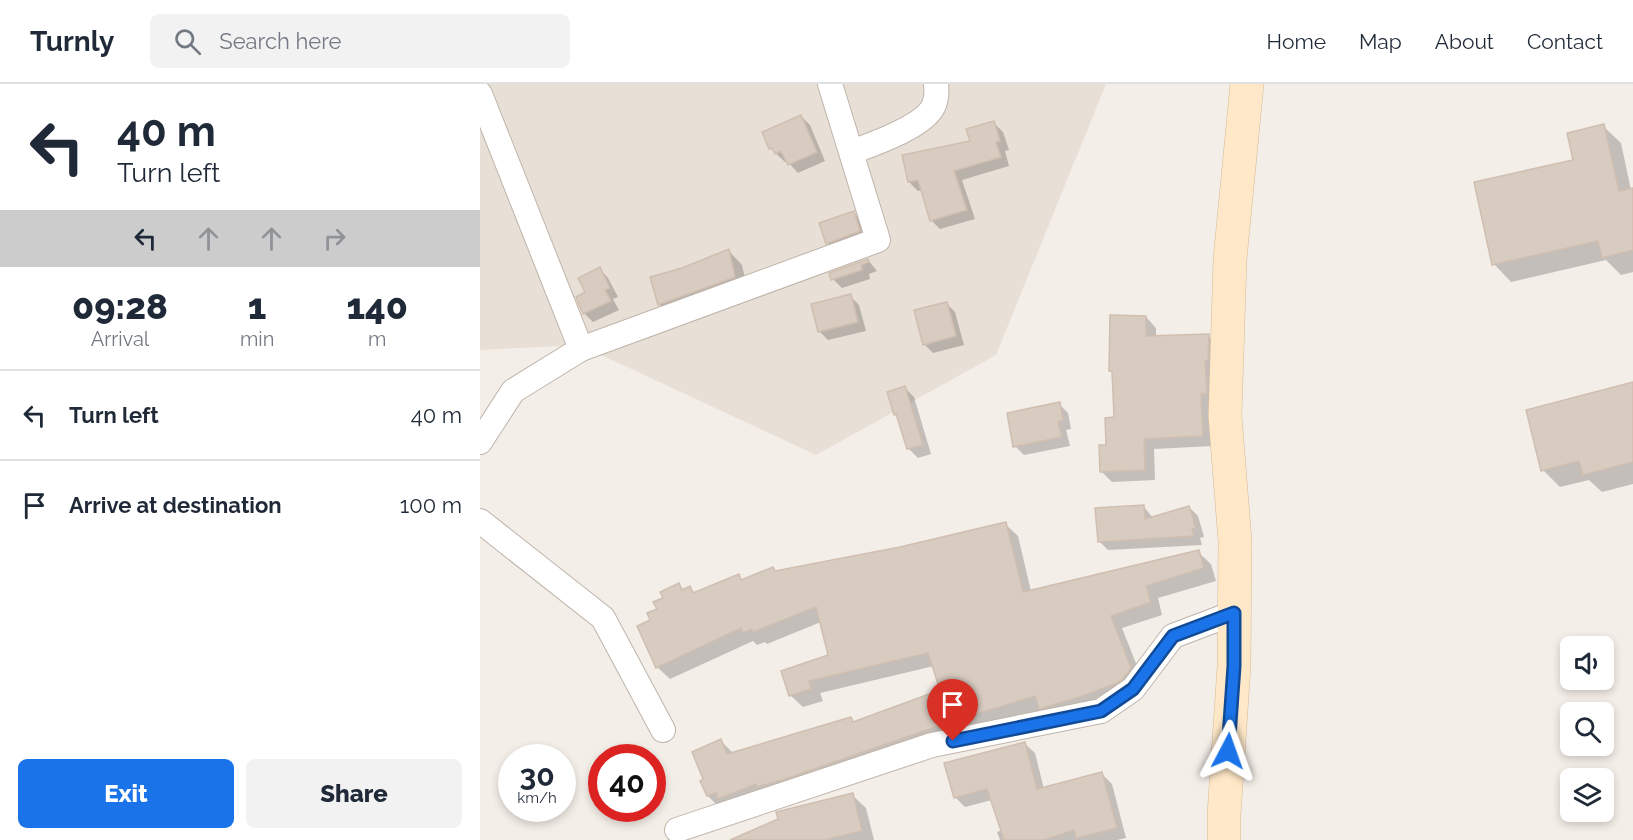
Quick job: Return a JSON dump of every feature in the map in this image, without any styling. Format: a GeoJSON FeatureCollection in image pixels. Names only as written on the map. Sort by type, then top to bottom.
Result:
{"type":"FeatureCollection","features":[{"type":"Feature","properties":{"kind":"street"},"geometry":{"type":"LineString","coordinates":[[480,442],[513,391],[581,350],[878,240],[830,84]]}},
{"type":"Feature","properties":{"kind":"street"},"geometry":{"type":"LineString","coordinates":[[852,152],[918,122],[933,109],[937,96],[936,84]]}},
{"type":"Feature","properties":{"kind":"street"},"geometry":{"type":"LineString","coordinates":[[1224,840],[1234,666],[1235,541],[1226,416],[1230,259],[1248,84]]}},
{"type":"Feature","properties":{"kind":"street"},"geometry":{"type":"LineString","coordinates":[[480,94],[581,350]]}},
{"type":"Feature","properties":{"kind":"street"},"geometry":{"type":"LineString","coordinates":[[480,521],[603,618],[663,730]]}},
{"type":"Feature","properties":{"kind":"street"},"geometry":{"type":"LineString","coordinates":[[677,830],[932,745],[1101,711],[1133,689],[1173,636],[1234,613]]}},
{"type":"Feature","properties":{"kind":"shaded area"},"geometry":{"type":"Polygon","coordinates":[[[480,84],[1106,84],[996,355],[816,455],[580,345],[480,350],[480,84]]]}},
{"type":"Feature","properties":{"kind":"building"},"geometry":{"type":"Polygon","coordinates":[[[801,115],[817,152],[788,165],[781,151],[775,154],[772,148],[769,149],[762,132],[801,115]]]}},
{"type":"Feature","properties":{"kind":"building"},"geometry":{"type":"Polygon","coordinates":[[[994,121],[1000,141],[996,142],[1001,157],[954,171],[967,210],[930,221],[918,180],[908,182],[902,155],[970,141],[966,129],[994,121]]]}},
{"type":"Feature","properties":{"kind":"building"},"geometry":{"type":"Polygon","coordinates":[[[1604,124],[1619,191],[1633,188],[1633,250],[1602,258],[1598,241],[1492,265],[1474,182],[1573,160],[1567,133],[1604,124]]]}},
{"type":"Feature","properties":{"kind":"building"},"geometry":{"type":"Polygon","coordinates":[[[854,211],[860,231],[826,244],[819,223],[854,211]]]}},
{"type":"Feature","properties":{"kind":"building"},"geometry":{"type":"Polygon","coordinates":[[[729,249],[735,277],[658,305],[650,277],[682,268],[729,249]]]}},
{"type":"Feature","properties":{"kind":"building"},"geometry":{"type":"Polygon","coordinates":[[[868,259],[869,262],[861,265],[862,270],[831,280],[829,273],[868,259]]]}},
{"type":"Feature","properties":{"kind":"building"},"geometry":{"type":"Polygon","coordinates":[[[600,267],[610,288],[605,290],[611,301],[583,314],[576,297],[585,292],[578,278],[600,267]]]}},
{"type":"Feature","properties":{"kind":"building"},"geometry":{"type":"Polygon","coordinates":[[[851,294],[858,322],[818,332],[811,304],[851,294]]]}},
{"type":"Feature","properties":{"kind":"building"},"geometry":{"type":"Polygon","coordinates":[[[947,302],[956,336],[923,345],[914,310],[947,302]]]}},
{"type":"Feature","properties":{"kind":"building"},"geometry":{"type":"Polygon","coordinates":[[[1110,315],[1146,316],[1146,336],[1209,334],[1208,361],[1205,361],[1207,393],[1201,394],[1203,436],[1144,439],[1145,470],[1100,472],[1099,445],[1106,445],[1105,418],[1114,417],[1112,371],[1109,371],[1110,315]]]}},
{"type":"Feature","properties":{"kind":"building"},"geometry":{"type":"Polygon","coordinates":[[[1633,382],[1633,462],[1583,475],[1579,461],[1541,471],[1526,410],[1633,382]]]}},
{"type":"Feature","properties":{"kind":"building"},"geometry":{"type":"Polygon","coordinates":[[[905,386],[923,445],[907,449],[887,392],[905,386]]]}},
{"type":"Feature","properties":{"kind":"building"},"geometry":{"type":"Polygon","coordinates":[[[1060,402],[1063,420],[1058,422],[1062,437],[1013,447],[1007,413],[1060,402]]]}},
{"type":"Feature","properties":{"kind":"building"},"geometry":{"type":"Polygon","coordinates":[[[1144,505],[1145,519],[1189,506],[1196,528],[1192,529],[1194,536],[1098,542],[1095,508],[1144,505]]]}},
{"type":"Feature","properties":{"kind":"building"},"geometry":{"type":"Polygon","coordinates":[[[1006,522],[1023,592],[1199,550],[1204,568],[1146,586],[1151,602],[1111,616],[1131,668],[1117,683],[1039,709],[1035,696],[950,722],[782,780],[757,787],[756,784],[718,799],[716,793],[707,796],[692,752],[721,739],[727,754],[851,717],[853,722],[940,690],[928,653],[809,681],[811,689],[789,696],[781,671],[828,655],[816,607],[753,632],[752,629],[743,633],[741,628],[656,668],[637,626],[650,620],[647,613],[657,609],[653,602],[663,598],[660,592],[679,583],[682,590],[690,586],[693,593],[739,574],[741,580],[773,567],[775,571],[900,547],[1006,522]]]}},
{"type":"Feature","properties":{"kind":"building"},"geometry":{"type":"Polygon","coordinates":[[[1025,742],[1037,789],[1102,772],[1117,828],[1076,838],[1074,830],[1044,840],[1004,840],[987,789],[954,798],[944,763],[1025,742]]]}},
{"type":"Feature","properties":{"kind":"building"},"geometry":{"type":"Polygon","coordinates":[[[853,793],[862,831],[825,840],[730,840],[778,819],[776,812],[853,793]]]}},
{"type":"Feature","properties":{"kind":"route"},"geometry":{"type":"LineString","coordinates":[[953,741],[1101,711],[1133,689],[1173,636],[1234,613],[1234,666],[1228,751]]}}]}
